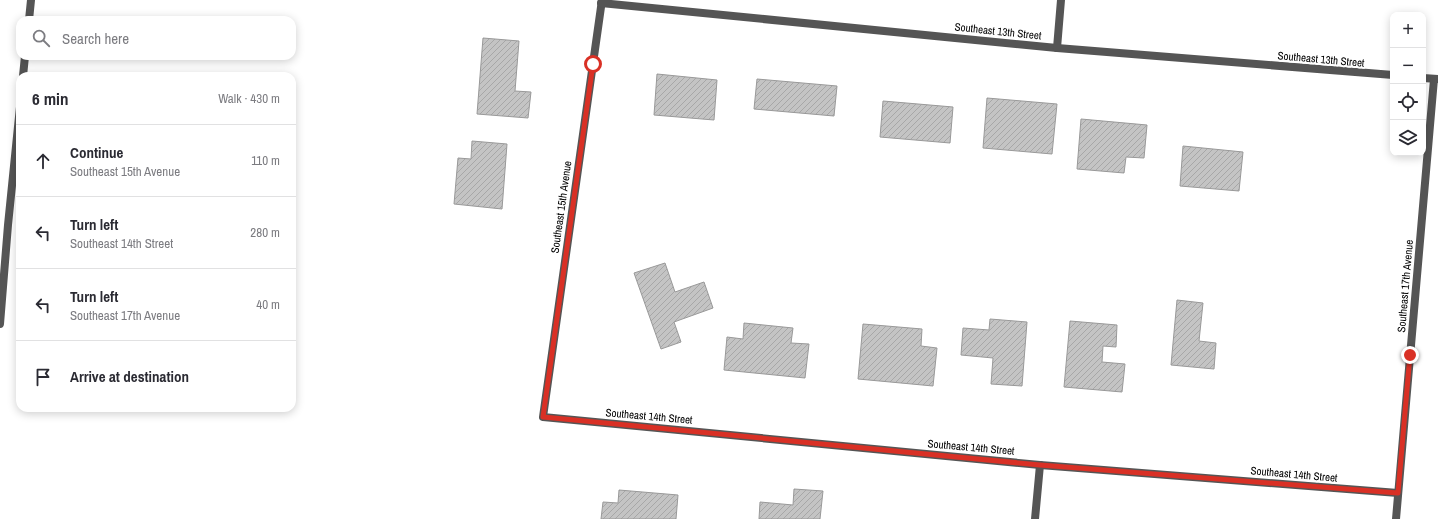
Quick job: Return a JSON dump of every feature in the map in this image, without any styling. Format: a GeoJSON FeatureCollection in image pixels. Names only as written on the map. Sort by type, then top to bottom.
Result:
{"type":"FeatureCollection","features":[{"type":"Feature","properties":{"kind":"street"},"geometry":{"type":"LineString","coordinates":[[29,16],[31,0]]}},
{"type":"Feature","properties":{"kind":"street"},"geometry":{"type":"LineString","coordinates":[[1057,48],[1061,0]]}},
{"type":"Feature","properties":{"kind":"street","name":"Southeast 13th Street"},"geometry":{"type":"LineString","coordinates":[[602,2],[1057,48],[1390,76]]}},
{"type":"Feature","properties":{"kind":"street","name":"Southeast 15th Avenue"},"geometry":{"type":"LineString","coordinates":[[543,417],[602,2]]}},
{"type":"Feature","properties":{"kind":"street"},"geometry":{"type":"LineString","coordinates":[[23,72],[25,60]]}},
{"type":"Feature","properties":{"kind":"street"},"geometry":{"type":"LineString","coordinates":[[1426,78],[1436,79]]}},
{"type":"Feature","properties":{"kind":"street","name":"Southeast 17th Avenue"},"geometry":{"type":"LineString","coordinates":[[1396,519],[1436,79]]}},
{"type":"Feature","properties":{"kind":"street"},"geometry":{"type":"LineString","coordinates":[[0,324],[4,225],[16,136]]}},
{"type":"Feature","properties":{"kind":"street","name":"Southeast 14th Street"},"geometry":{"type":"LineString","coordinates":[[543,417],[1040,465],[1398,493]]}},
{"type":"Feature","properties":{"kind":"street"},"geometry":{"type":"LineString","coordinates":[[1035,519],[1040,465]]}},
{"type":"Feature","properties":{"kind":"building"},"geometry":{"type":"Polygon","coordinates":[[[483,38],[519,41],[515,91],[531,92],[528,118],[477,114],[483,38]]]}},
{"type":"Feature","properties":{"kind":"building"},"geometry":{"type":"Polygon","coordinates":[[[657,74],[717,80],[714,120],[654,115],[657,74]]]}},
{"type":"Feature","properties":{"kind":"building"},"geometry":{"type":"Polygon","coordinates":[[[757,79],[837,86],[834,116],[754,109],[757,79]]]}},
{"type":"Feature","properties":{"kind":"building"},"geometry":{"type":"Polygon","coordinates":[[[987,98],[1057,104],[1052,154],[983,148],[987,98]]]}},
{"type":"Feature","properties":{"kind":"building"},"geometry":{"type":"Polygon","coordinates":[[[883,101],[953,107],[950,143],[880,137],[883,101]]]}},
{"type":"Feature","properties":{"kind":"building"},"geometry":{"type":"Polygon","coordinates":[[[1081,119],[1147,125],[1144,158],[1126,157],[1124,173],[1077,169],[1081,119]]]}},
{"type":"Feature","properties":{"kind":"building"},"geometry":{"type":"Polygon","coordinates":[[[472,141],[507,144],[502,209],[454,204],[458,158],[471,159],[472,141]]]}},
{"type":"Feature","properties":{"kind":"building"},"geometry":{"type":"Polygon","coordinates":[[[1183,146],[1243,152],[1239,191],[1180,186],[1183,146]]]}},
{"type":"Feature","properties":{"kind":"building"},"geometry":{"type":"Polygon","coordinates":[[[665,263],[675,292],[704,282],[713,308],[674,322],[681,342],[661,349],[634,273],[665,263]]]}},
{"type":"Feature","properties":{"kind":"building"},"geometry":{"type":"Polygon","coordinates":[[[1177,300],[1203,303],[1199,341],[1216,343],[1214,369],[1171,365],[1177,300]]]}},
{"type":"Feature","properties":{"kind":"building"},"geometry":{"type":"Polygon","coordinates":[[[990,319],[1027,322],[1022,386],[991,384],[993,358],[961,355],[963,328],[989,330],[990,319]]]}},
{"type":"Feature","properties":{"kind":"building"},"geometry":{"type":"Polygon","coordinates":[[[1070,321],[1117,325],[1116,347],[1103,346],[1102,362],[1125,364],[1122,392],[1064,387],[1070,321]]]}},
{"type":"Feature","properties":{"kind":"building"},"geometry":{"type":"Polygon","coordinates":[[[744,323],[793,328],[791,343],[809,344],[805,378],[724,370],[727,337],[743,339],[744,323]]]}},
{"type":"Feature","properties":{"kind":"building"},"geometry":{"type":"Polygon","coordinates":[[[863,324],[922,329],[921,346],[937,348],[933,386],[858,379],[863,324]]]}},
{"type":"Feature","properties":{"kind":"building"},"geometry":{"type":"Polygon","coordinates":[[[794,489],[823,491],[820,519],[759,519],[760,502],[793,505],[794,489]]]}},
{"type":"Feature","properties":{"kind":"building"},"geometry":{"type":"Polygon","coordinates":[[[619,490],[678,495],[676,519],[601,519],[603,502],[618,503],[619,490]]]}},
{"type":"Feature","properties":{"kind":"route"},"geometry":{"type":"LineString","coordinates":[[593,64],[543,417],[1040,465],[1398,493],[1410,355]]}}]}
